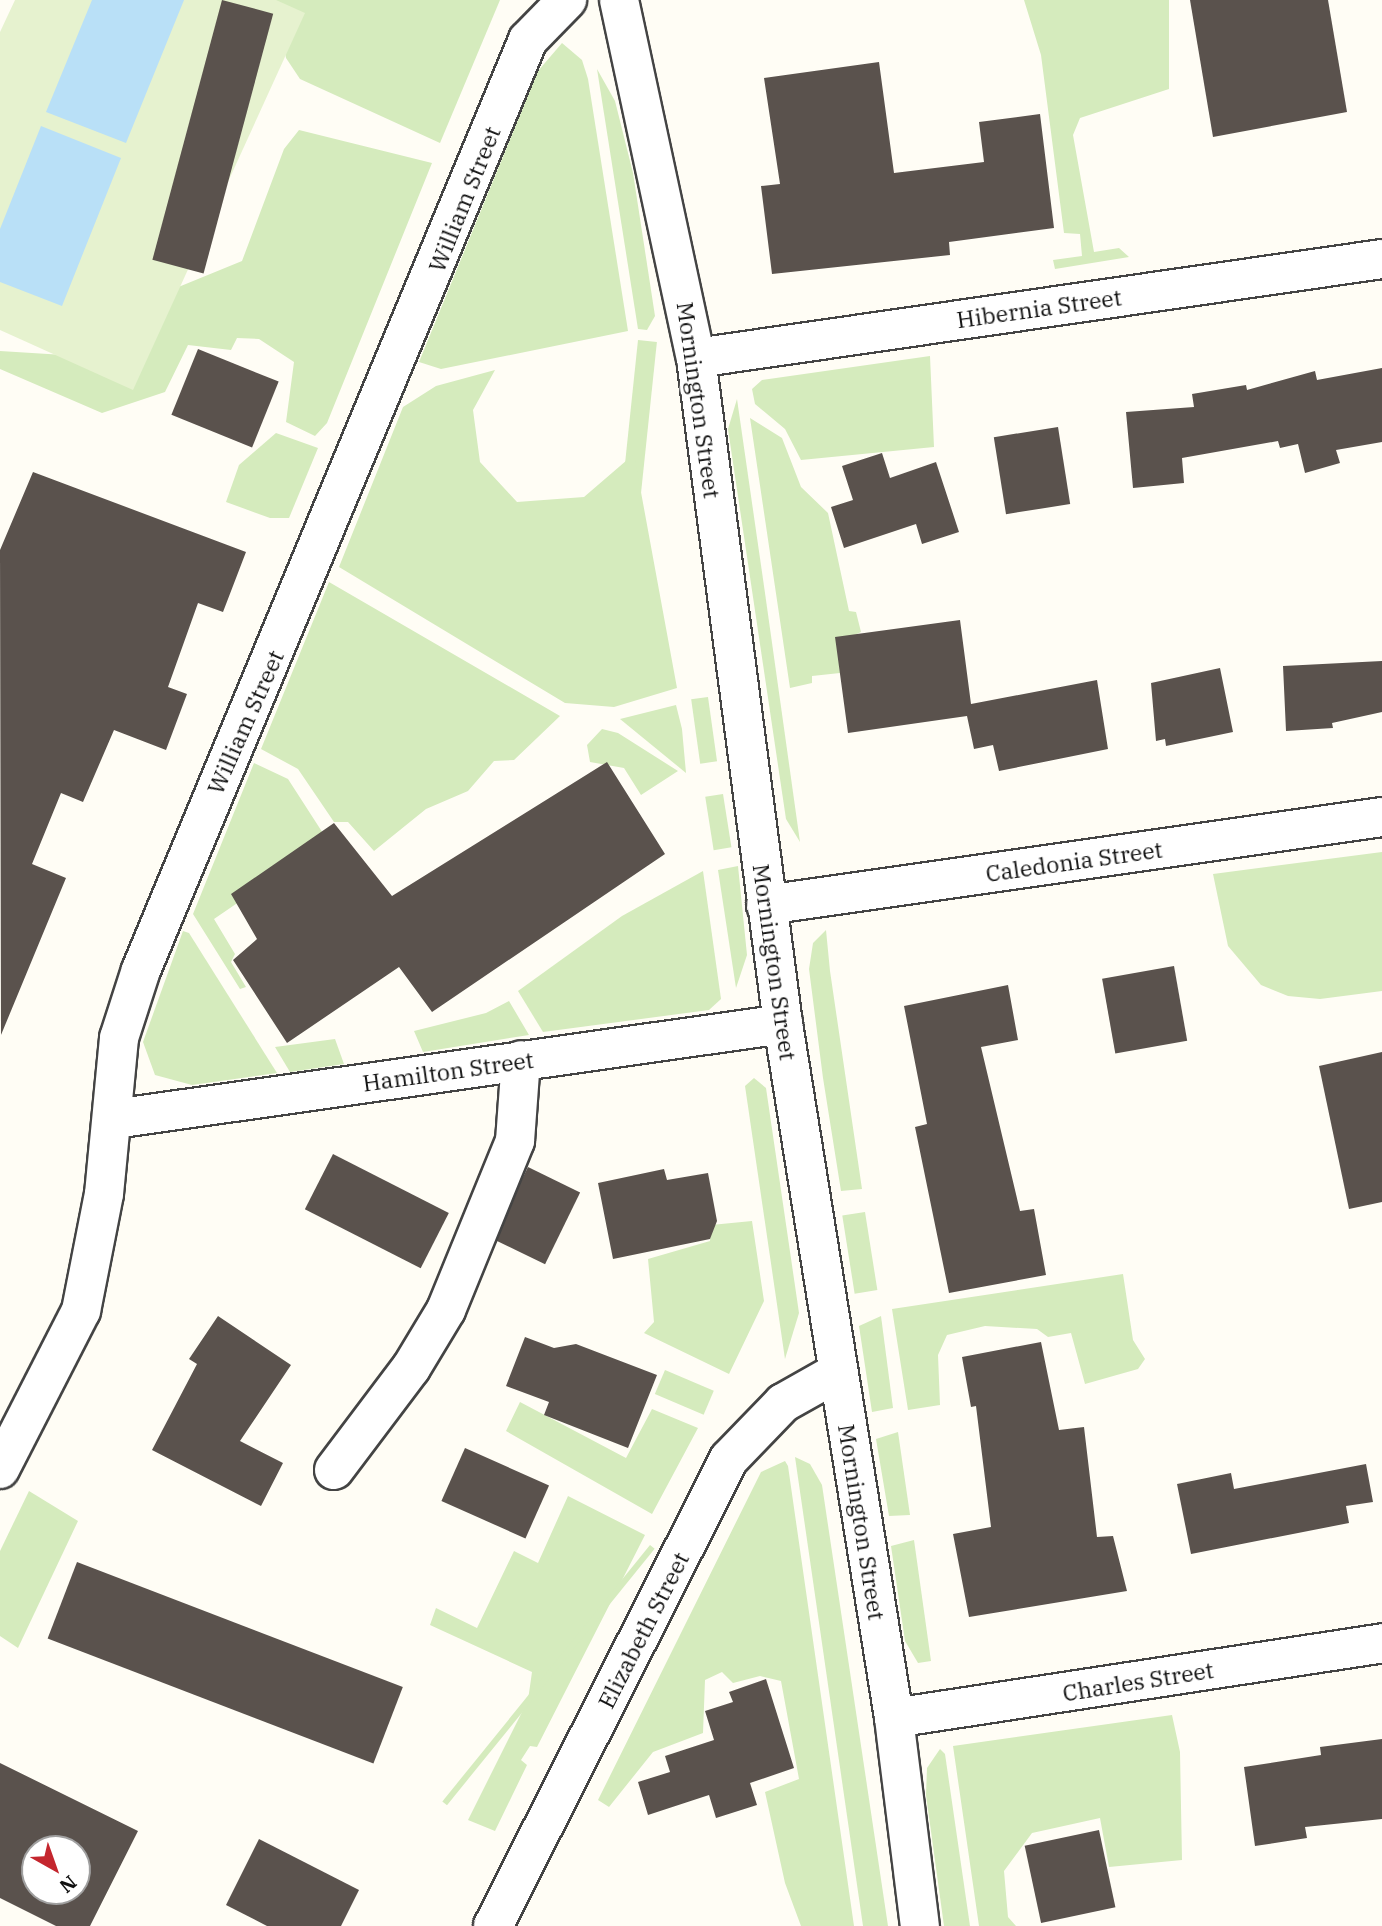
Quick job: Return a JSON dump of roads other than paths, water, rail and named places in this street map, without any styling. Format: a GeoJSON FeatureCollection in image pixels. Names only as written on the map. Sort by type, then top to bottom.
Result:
{"type":"FeatureCollection","features":[{"type":"Feature","properties":{"kind":"street","name":"William Street"},"geometry":{"type":"LineString","coordinates":[[0,1469],[81,1311],[114,1119],[120,1038],[141,970],[528,40],[566,0]]}},
{"type":"Feature","properties":{"kind":"street","name":"Mornington Street"},"geometry":{"type":"LineString","coordinates":[[619,0],[696,358],[766,905],[894,1718],[920,1926]]}},
{"type":"Feature","properties":{"kind":"street","name":"Hibernia Street"},"geometry":{"type":"LineString","coordinates":[[696,358],[1382,258]]}},
{"type":"Feature","properties":{"kind":"street","name":"Caledonia Street"},"geometry":{"type":"LineString","coordinates":[[766,905],[1382,817]]}},
{"type":"Feature","properties":{"kind":"street","name":"Hamilton Street"},"geometry":{"type":"LineString","coordinates":[[114,1119],[783,1024]]}},
{"type":"Feature","properties":{"kind":"street"},"geometry":{"type":"LineString","coordinates":[[334,1470],[411,1368],[446,1310],[515,1141],[522,1060]]}},
{"type":"Feature","properties":{"kind":"street","name":"Elizabeth Street"},"geometry":{"type":"LineString","coordinates":[[493,1926],[729,1459],[783,1403],[838,1372]]}},
{"type":"Feature","properties":{"kind":"street","name":"Charles Street"},"geometry":{"type":"LineString","coordinates":[[894,1718],[1382,1643]]}},
{"type":"Feature","properties":{"kind":"water"},"geometry":{"type":"Polygon","coordinates":[[[92,0],[184,0],[126,143],[46,112],[92,0]]]}},
{"type":"Feature","properties":{"kind":"water"},"geometry":{"type":"Polygon","coordinates":[[[41,126],[121,158],[62,306],[0,282],[0,229],[41,126]]]}}]}
